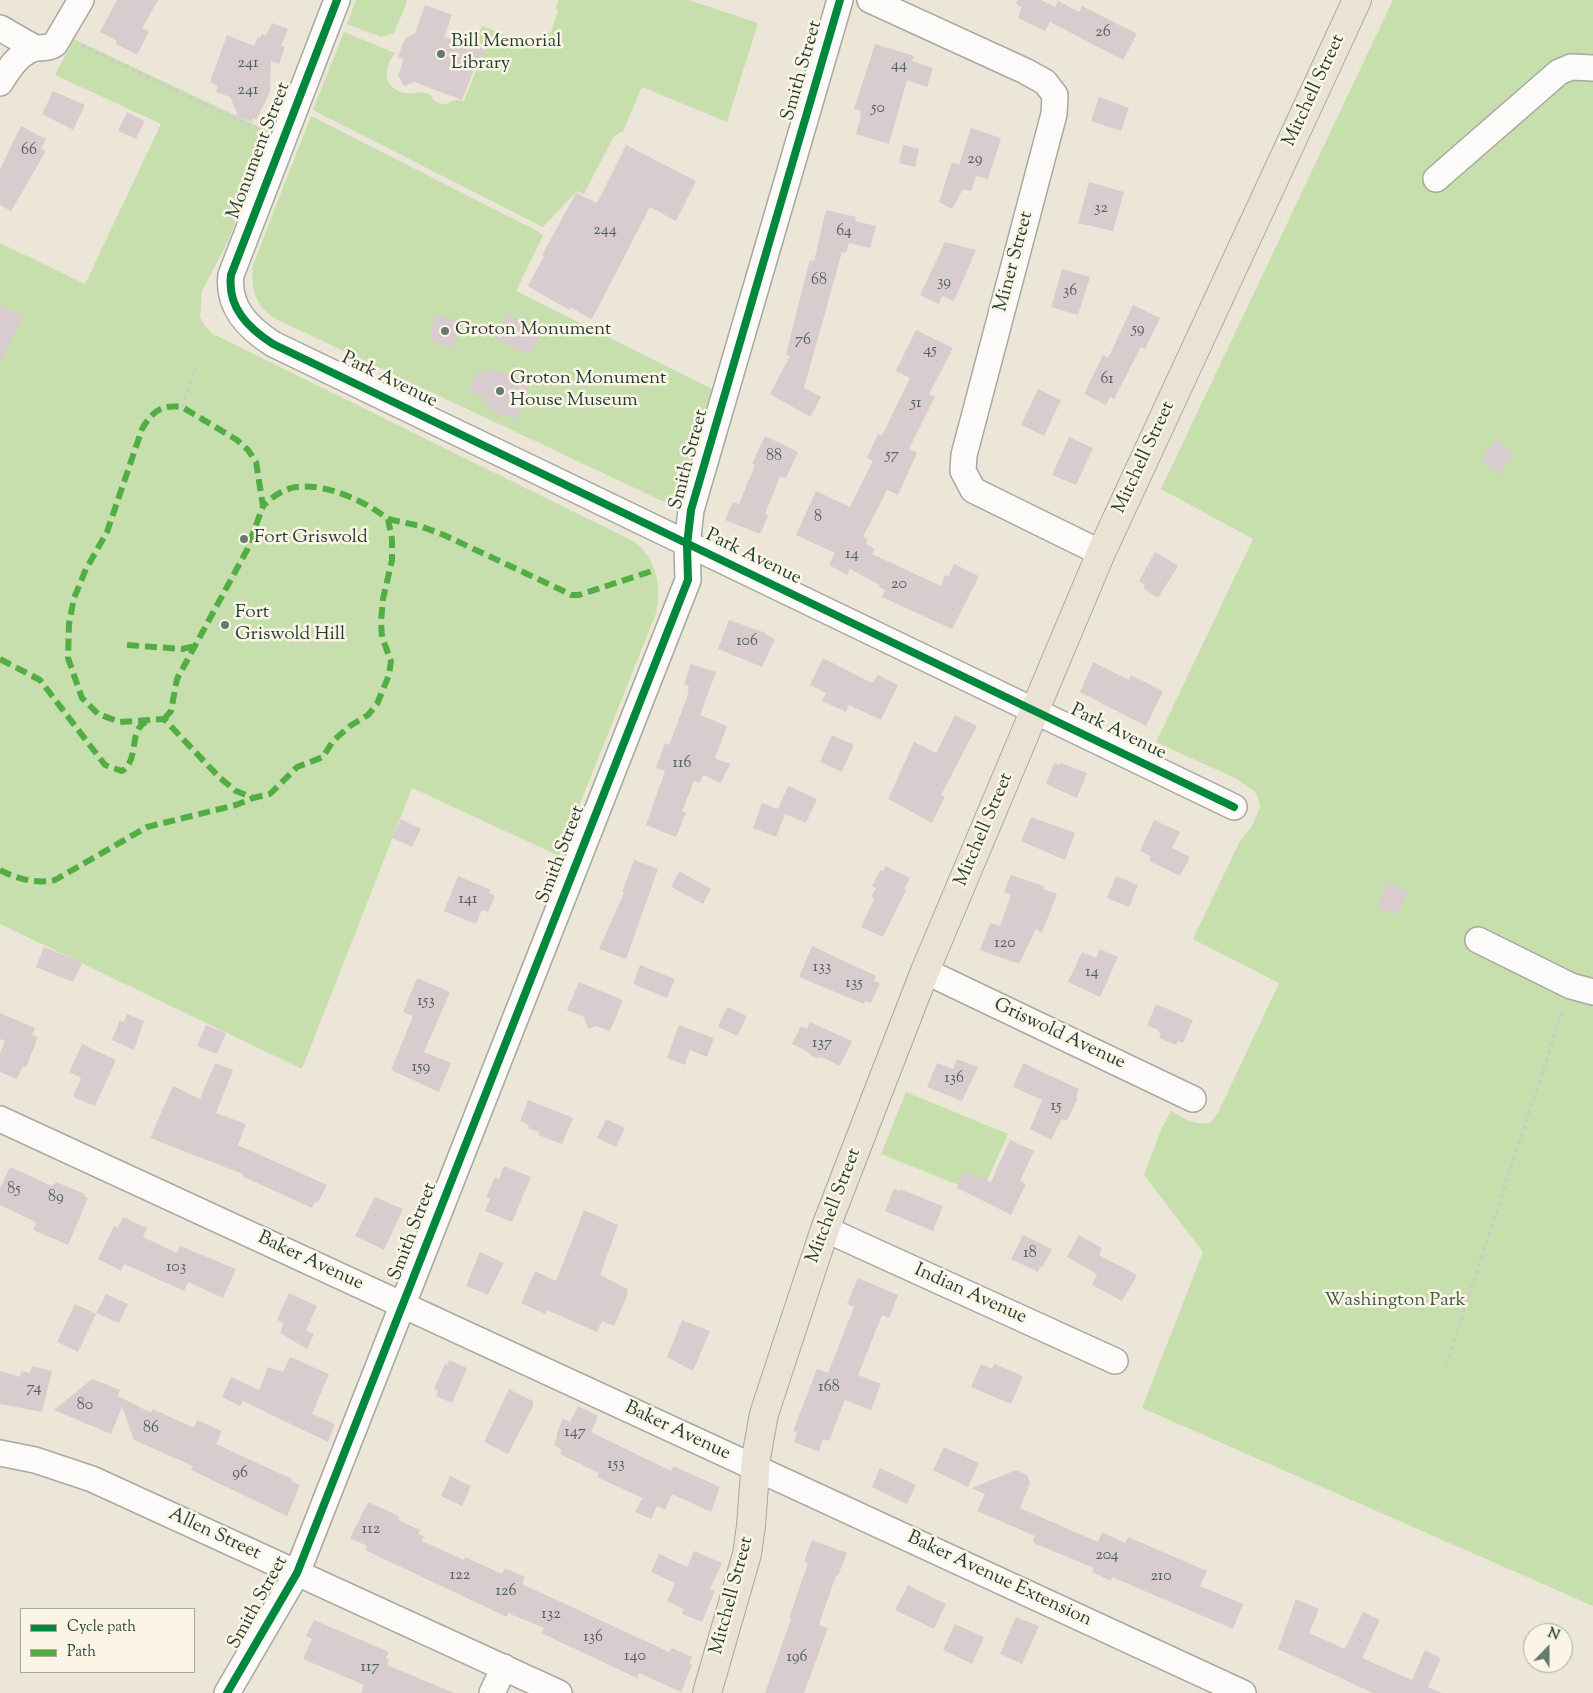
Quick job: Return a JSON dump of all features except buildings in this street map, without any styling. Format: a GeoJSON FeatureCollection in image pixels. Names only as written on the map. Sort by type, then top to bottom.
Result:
{"type":"FeatureCollection","features":[{"type":"Feature","properties":{"kind":"main road","name":"Mitchell Street"},"geometry":{"type":"LineString","coordinates":[[707,1693],[746,1554],[764,1414],[825,1229],[925,972],[1102,553],[1357,0]]}},
{"type":"Feature","properties":{"kind":"street"},"geometry":{"type":"LineString","coordinates":[[0,83],[24,53],[35,48],[50,48],[62,36],[80,0]]}},
{"type":"Feature","properties":{"kind":"street","name":"Monument Street"},"geometry":{"type":"LineString","coordinates":[[239,314],[231,294],[231,275],[337,0]]}},
{"type":"Feature","properties":{"kind":"street","name":"Smith Street"},"geometry":{"type":"LineString","coordinates":[[227,1693],[297,1573],[688,580],[687,544],[691,510],[840,0]]}},
{"type":"Feature","properties":{"kind":"street","name":"Miner Street"},"geometry":{"type":"LineString","coordinates":[[870,0],[1026,71],[1044,82],[1054,95],[1054,114],[964,455],[963,471],[973,490],[1102,553]]}},
{"type":"Feature","properties":{"kind":"street"},"geometry":{"type":"LineString","coordinates":[[0,28],[35,48]]}},
{"type":"Feature","properties":{"kind":"street"},"geometry":{"type":"LineString","coordinates":[[1436,179],[1560,72],[1571,67],[1593,68]]}},
{"type":"Feature","properties":{"kind":"street","name":"Park Avenue"},"geometry":{"type":"LineString","coordinates":[[239,314],[252,330],[273,344],[1234,807]]}},
{"type":"Feature","properties":{"kind":"street"},"geometry":{"type":"LineString","coordinates":[[1478,940],[1582,989]]}},
{"type":"Feature","properties":{"kind":"street","name":"Griswold Avenue"},"geometry":{"type":"LineString","coordinates":[[925,972],[1193,1099]]}},
{"type":"Feature","properties":{"kind":"street","name":"Baker Avenue"},"geometry":{"type":"LineString","coordinates":[[0,1119],[756,1468]]}},
{"type":"Feature","properties":{"kind":"street","name":"Indian Avenue"},"geometry":{"type":"LineString","coordinates":[[825,1229],[1115,1360]]}},
{"type":"Feature","properties":{"kind":"street","name":"Allen Street"},"geometry":{"type":"LineString","coordinates":[[0,1453],[35,1460],[92,1479],[559,1693]]}},
{"type":"Feature","properties":{"kind":"street","name":"Baker Avenue Extension"},"geometry":{"type":"LineString","coordinates":[[756,1468],[1243,1693]]}},
{"type":"Feature","properties":{"kind":"street"},"geometry":{"type":"LineString","coordinates":[[492,1693],[504,1667]]}},
{"type":"Feature","properties":{"kind":"path"},"geometry":{"type":"LineString","coordinates":[[62,36],[270,136]]}},
{"type":"Feature","properties":{"kind":"path"},"geometry":{"type":"LineString","coordinates":[[182,407],[196,367]]}},
{"type":"Feature","properties":{"kind":"path"},"geometry":{"type":"LineString","coordinates":[[1446,1364],[1582,989]]}},
{"type":"Feature","properties":{"kind":"green space"},"geometry":{"type":"Polygon","coordinates":[[[356,0],[406,0],[407,2],[394,33],[381,37],[347,24],[356,0]]]}},
{"type":"Feature","properties":{"kind":"green space"},"geometry":{"type":"Polygon","coordinates":[[[558,0],[689,0],[758,23],[727,122],[642,87],[623,131],[614,136],[584,194],[577,191],[543,227],[313,110],[344,32],[395,53],[388,65],[387,71],[387,77],[392,87],[405,93],[427,93],[438,103],[446,104],[454,100],[464,101],[485,48],[475,44],[482,26],[539,48],[546,33],[551,32],[558,11],[556,8],[558,0]]]}},
{"type":"Feature","properties":{"kind":"green space","name":"Washington Park"},"geometry":{"type":"Polygon","coordinates":[[[1393,0],[1593,0],[1593,1606],[1142,1408],[1203,1252],[1144,1175],[1161,1130],[1171,1111],[1189,1121],[1199,1123],[1210,1123],[1218,1113],[1279,983],[1193,939],[1240,841],[1252,826],[1260,807],[1258,797],[1254,791],[1237,779],[1156,742],[1253,539],[1161,489],[1393,0]]]}},
{"type":"Feature","properties":{"kind":"green space"},"geometry":{"type":"Polygon","coordinates":[[[74,39],[270,132],[228,241],[202,291],[200,317],[204,325],[213,334],[635,542],[649,557],[658,585],[655,616],[559,856],[412,788],[302,1069],[0,924],[0,243],[85,284],[161,124],[55,75],[74,39]]]}},
{"type":"Feature","properties":{"kind":"green space"},"geometry":{"type":"Polygon","coordinates":[[[311,116],[539,232],[543,236],[516,291],[712,389],[675,507],[278,320],[264,310],[254,290],[253,265],[311,116]]]}},
{"type":"Feature","properties":{"kind":"green space"},"geometry":{"type":"Polygon","coordinates":[[[906,1092],[1008,1134],[981,1194],[881,1154],[906,1092]]]}},
{"type":"Feature","properties":{"kind":"marked path"},"geometry":{"type":"LineString","coordinates":[[164,719],[171,711],[177,679],[247,550],[263,506],[256,462],[248,450],[237,440],[182,407],[175,406],[158,410],[142,429],[107,532],[86,569],[74,598],[69,624],[68,658],[82,698],[98,714],[120,722],[164,719],[219,777],[236,791],[253,798],[270,794],[297,767],[323,757],[333,741],[350,726],[368,715],[377,704],[389,675],[391,661],[382,637],[381,622],[383,599],[392,560],[392,539],[388,519],[379,512],[345,495],[308,486],[296,487],[282,492],[263,506]]}},
{"type":"Feature","properties":{"kind":"marked path"},"geometry":{"type":"LineString","coordinates":[[388,519],[420,526],[444,535],[572,595],[579,595],[652,571]]}},
{"type":"Feature","properties":{"kind":"marked path"},"geometry":{"type":"LineString","coordinates":[[127,645],[182,649],[195,646]]}},
{"type":"Feature","properties":{"kind":"marked path"},"geometry":{"type":"LineString","coordinates":[[0,659],[40,680],[105,765],[122,771],[127,766],[131,760],[137,731],[146,722]]}},
{"type":"Feature","properties":{"kind":"marked path"},"geometry":{"type":"LineString","coordinates":[[0,870],[27,880],[55,880],[147,827],[236,805],[253,798]]}},
{"type":"Feature","properties":{"kind":"cycle path"},"geometry":{"type":"LineString","coordinates":[[337,0],[231,275],[232,297],[236,307],[241,316],[255,331],[273,344],[1234,807]]}},
{"type":"Feature","properties":{"kind":"cycle path"},"geometry":{"type":"LineString","coordinates":[[227,1693],[297,1573],[688,580],[687,545],[691,510],[840,0]]}},
{"type":"Feature","properties":{"kind":"place","name":"Bill Memorial Library"},"geometry":{"type":"Point","coordinates":[441,54]}},
{"type":"Feature","properties":{"kind":"place","name":"Groton Monument"},"geometry":{"type":"Point","coordinates":[445,331]}},
{"type":"Feature","properties":{"kind":"place","name":"Groton Monument House Museum"},"geometry":{"type":"Point","coordinates":[500,391]}},
{"type":"Feature","properties":{"kind":"place","name":"Fort Griswold"},"geometry":{"type":"Point","coordinates":[244,539]}},
{"type":"Feature","properties":{"kind":"place","name":"Fort Griswold Hill"},"geometry":{"type":"Point","coordinates":[225,625]}}]}
